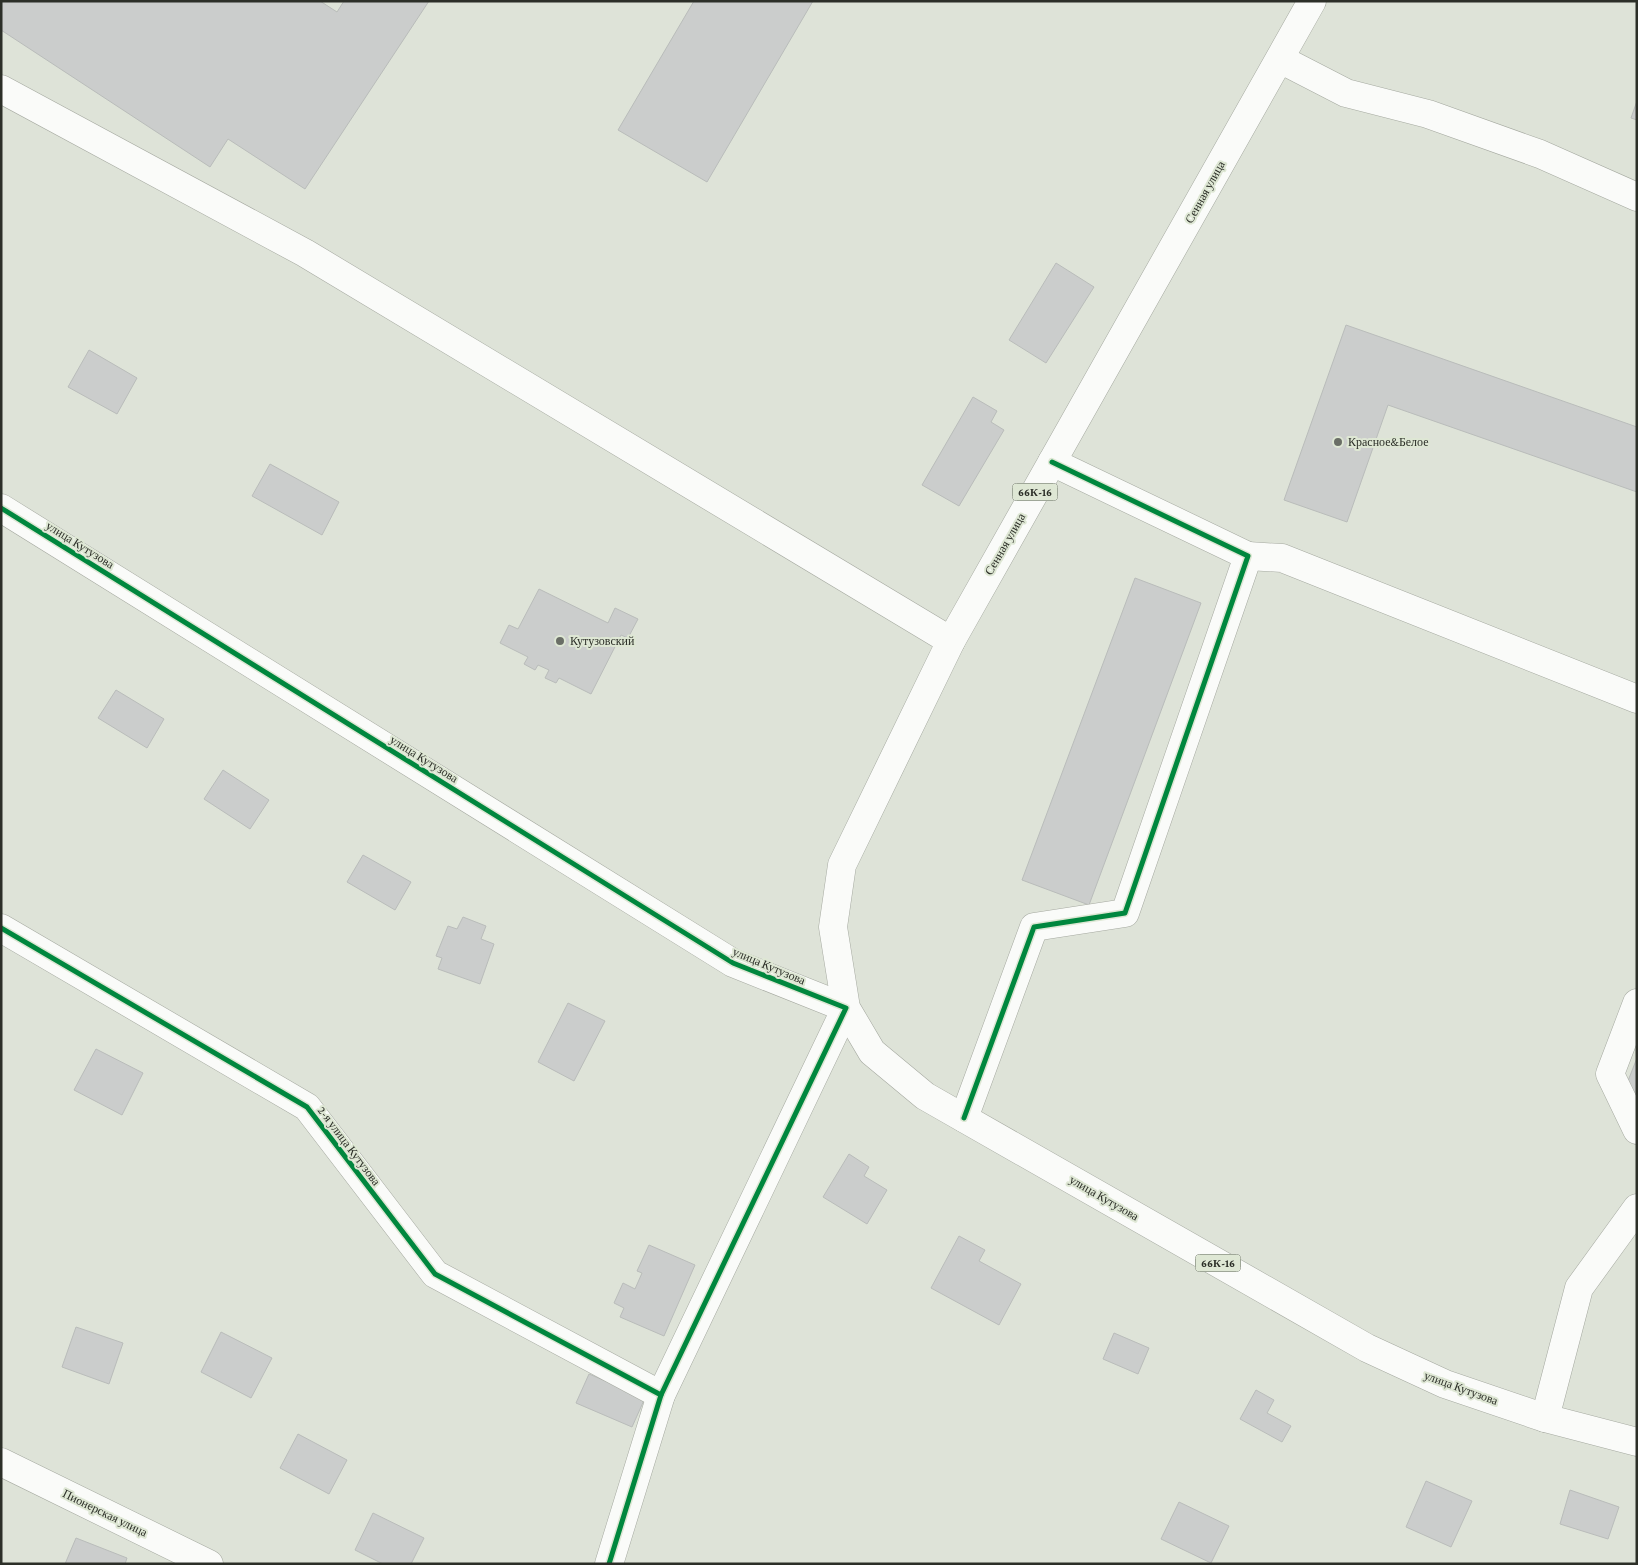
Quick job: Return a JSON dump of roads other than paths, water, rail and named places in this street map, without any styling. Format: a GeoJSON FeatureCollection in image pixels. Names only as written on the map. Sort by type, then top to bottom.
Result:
{"type":"FeatureCollection","features":[{"type":"Feature","properties":{"kind":"street","name":"Сенная улица"},"geometry":{"type":"LineString","coordinates":[[846,1008],[833,927],[842,864],[951,641],[1312,1]]}},
{"type":"Feature","properties":{"kind":"street"},"geometry":{"type":"LineString","coordinates":[[1280,60],[1346,93],[1428,114],[1540,154],[1637,197]]}},
{"type":"Feature","properties":{"kind":"street"},"geometry":{"type":"LineString","coordinates":[[1,89],[305,252],[951,641]]}},
{"type":"Feature","properties":{"kind":"street"},"geometry":{"type":"LineString","coordinates":[[1052,462],[1248,556],[1282,558],[1637,699]]}},
{"type":"Feature","properties":{"kind":"street","name":"улица Кутузова"},"geometry":{"type":"LineString","coordinates":[[1,508],[733,963],[846,1008],[872,1052],[925,1096],[1366,1348],[1444,1384],[1545,1418],[1637,1442]]}},
{"type":"Feature","properties":{"kind":"street"},"geometry":{"type":"LineString","coordinates":[[964,1118],[1034,927],[1125,913],[1248,556]]}},
{"type":"Feature","properties":{"kind":"street","name":"2-я улица Кутузова"},"geometry":{"type":"LineString","coordinates":[[1,928],[307,1107],[435,1274],[661,1395]]}},
{"type":"Feature","properties":{"kind":"street"},"geometry":{"type":"LineString","coordinates":[[1637,1003],[1610,1074],[1637,1130]]}},
{"type":"Feature","properties":{"kind":"street"},"geometry":{"type":"LineString","coordinates":[[609,1564],[661,1395],[846,1008]]}},
{"type":"Feature","properties":{"kind":"street"},"geometry":{"type":"LineString","coordinates":[[1545,1418],[1580,1288],[1637,1208]]}},
{"type":"Feature","properties":{"kind":"street","name":"Пионерская улица"},"geometry":{"type":"LineString","coordinates":[[1,1462],[209,1564]]}},
{"type":"Feature","properties":{"kind":"place","name":"Красное&Белое"},"geometry":{"type":"Point","coordinates":[1338,442]}},
{"type":"Feature","properties":{"kind":"place","name":"Кутузовский"},"geometry":{"type":"Point","coordinates":[560,641]}}]}
